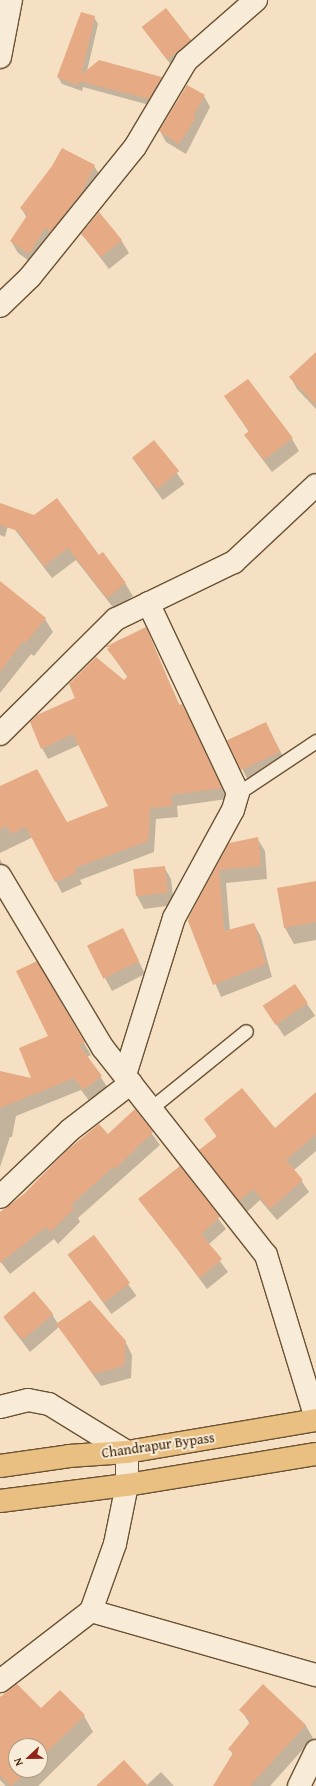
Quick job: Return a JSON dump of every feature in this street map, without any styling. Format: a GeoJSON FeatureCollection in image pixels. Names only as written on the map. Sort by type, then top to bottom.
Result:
{"type":"FeatureCollection","features":[{"type":"Feature","properties":{"kind":"highway","name":"Chandrapur Bypass"},"geometry":{"type":"LineString","coordinates":[[0,1466],[69,1456],[127,1452],[316,1420]]}},
{"type":"Feature","properties":{"kind":"highway"},"geometry":{"type":"LineString","coordinates":[[0,1501],[128,1485],[316,1454]]}},
{"type":"Feature","properties":{"kind":"street"},"geometry":{"type":"LineString","coordinates":[[0,57],[11,0]]}},
{"type":"Feature","properties":{"kind":"street"},"geometry":{"type":"LineString","coordinates":[[0,306],[30,277],[135,147],[186,61],[256,0]]}},
{"type":"Feature","properties":{"kind":"street"},"geometry":{"type":"LineString","coordinates":[[0,734],[116,619],[234,562],[316,485]]}},
{"type":"Feature","properties":{"kind":"street"},"geometry":{"type":"LineString","coordinates":[[0,1197],[70,1130],[128,1079],[174,918],[233,810],[238,793],[148,603]]}},
{"type":"Feature","properties":{"kind":"street"},"geometry":{"type":"LineString","coordinates":[[0,876],[96,1037],[266,1255],[316,1420]]}},
{"type":"Feature","properties":{"kind":"street"},"geometry":{"type":"LineString","coordinates":[[0,1407],[28,1400],[49,1404],[127,1452],[128,1485],[115,1544],[91,1611],[0,1681]]}},
{"type":"Feature","properties":{"kind":"street"},"geometry":{"type":"LineString","coordinates":[[91,1611],[316,1675]]}},
{"type":"Feature","properties":{"kind":"street"},"geometry":{"type":"LineString","coordinates":[[299,1786],[316,1751]]}},
{"type":"Feature","properties":{"kind":"lane"},"geometry":{"type":"LineString","coordinates":[[238,793],[316,741]]}},
{"type":"Feature","properties":{"kind":"lane"},"geometry":{"type":"LineString","coordinates":[[151,1108],[246,1031]]}},
{"type":"Feature","properties":{"kind":"building"},"geometry":{"type":"Polygon","coordinates":[[[166,8],[191,40],[167,59],[142,27],[166,8]]]}},
{"type":"Feature","properties":{"kind":"building"},"geometry":{"type":"Polygon","coordinates":[[[81,12],[95,16],[81,75],[99,60],[162,77],[149,99],[79,81],[78,85],[57,77],[81,12]]]}},
{"type":"Feature","properties":{"kind":"building"},"geometry":{"type":"Polygon","coordinates":[[[187,85],[205,95],[193,116],[196,117],[179,144],[159,131],[187,85]]]}},
{"type":"Feature","properties":{"kind":"building"},"geometry":{"type":"Polygon","coordinates":[[[62,148],[95,165],[82,192],[50,232],[45,228],[29,254],[10,241],[28,214],[20,208],[52,166],[62,148]]]}},
{"type":"Feature","properties":{"kind":"building"},"geometry":{"type":"Polygon","coordinates":[[[99,212],[122,240],[101,257],[81,234],[99,212]]]}},
{"type":"Feature","properties":{"kind":"building"},"geometry":{"type":"Polygon","coordinates":[[[316,352],[316,405],[289,377],[316,352]]]}},
{"type":"Feature","properties":{"kind":"building"},"geometry":{"type":"Polygon","coordinates":[[[248,379],[293,438],[264,460],[244,435],[249,431],[224,396],[248,379]]]}},
{"type":"Feature","properties":{"kind":"building"},"geometry":{"type":"Polygon","coordinates":[[[154,440],[179,471],[157,489],[132,458],[154,440]]]}},
{"type":"Feature","properties":{"kind":"building"},"geometry":{"type":"Polygon","coordinates":[[[57,498],[99,555],[103,552],[126,583],[107,598],[68,548],[44,566],[18,531],[0,525],[0,503],[34,515],[57,498]]]}},
{"type":"Feature","properties":{"kind":"building"},"geometry":{"type":"Polygon","coordinates":[[[0,581],[46,618],[26,643],[23,641],[0,672],[0,581]]]}},
{"type":"Feature","properties":{"kind":"building"},"geometry":{"type":"Polygon","coordinates":[[[146,627],[179,705],[182,704],[222,788],[171,795],[172,806],[150,808],[148,841],[75,868],[76,873],[55,882],[26,827],[11,834],[7,826],[0,829],[0,786],[37,769],[67,822],[108,806],[73,734],[41,749],[30,722],[37,715],[75,698],[69,684],[96,657],[124,680],[128,676],[107,649],[110,647],[105,647],[146,627]]]}},
{"type":"Feature","properties":{"kind":"building"},"geometry":{"type":"Polygon","coordinates":[[[266,722],[280,752],[241,770],[227,740],[266,722]]]}},
{"type":"Feature","properties":{"kind":"building"},"geometry":{"type":"Polygon","coordinates":[[[258,837],[261,866],[219,870],[224,931],[254,923],[266,964],[213,985],[188,921],[189,917],[229,843],[258,837]]]}},
{"type":"Feature","properties":{"kind":"building"},"geometry":{"type":"Polygon","coordinates":[[[165,866],[168,893],[136,896],[133,869],[165,866]]]}},
{"type":"Feature","properties":{"kind":"building"},"geometry":{"type":"Polygon","coordinates":[[[316,881],[316,922],[284,928],[277,888],[316,881]]]}},
{"type":"Feature","properties":{"kind":"building"},"geometry":{"type":"Polygon","coordinates":[[[123,928],[139,961],[103,979],[87,946],[123,928]]]}},
{"type":"Feature","properties":{"kind":"building"},"geometry":{"type":"Polygon","coordinates":[[[37,961],[85,1043],[79,1045],[102,1076],[83,1090],[74,1078],[0,1108],[0,1071],[31,1078],[19,1048],[48,1036],[16,971],[37,961]]]}},
{"type":"Feature","properties":{"kind":"building"},"geometry":{"type":"Polygon","coordinates":[[[295,984],[308,1003],[276,1025],[263,1006],[295,984]]]}},
{"type":"Feature","properties":{"kind":"building"},"geometry":{"type":"Polygon","coordinates":[[[242,1088],[275,1128],[316,1092],[316,1134],[286,1160],[303,1180],[270,1209],[253,1189],[239,1201],[199,1150],[217,1136],[204,1119],[242,1088]]]}},
{"type":"Feature","properties":{"kind":"building"},"geometry":{"type":"Polygon","coordinates":[[[135,1109],[153,1132],[115,1169],[113,1167],[71,1205],[74,1209],[50,1232],[46,1227],[0,1263],[0,1212],[24,1194],[65,1152],[99,1124],[108,1134],[135,1109]]]}},
{"type":"Feature","properties":{"kind":"building"},"geometry":{"type":"Polygon","coordinates":[[[180,1166],[220,1217],[201,1234],[222,1259],[200,1278],[138,1199],[180,1166]]]}},
{"type":"Feature","properties":{"kind":"building"},"geometry":{"type":"Polygon","coordinates":[[[94,1235],[130,1283],[104,1303],[68,1255],[94,1235]]]}},
{"type":"Feature","properties":{"kind":"building"},"geometry":{"type":"Polygon","coordinates":[[[34,1291],[53,1314],[23,1340],[3,1317],[34,1291]]]}},
{"type":"Feature","properties":{"kind":"building"},"geometry":{"type":"Polygon","coordinates":[[[90,1300],[126,1341],[124,1366],[93,1374],[56,1324],[90,1300]]]}},
{"type":"Feature","properties":{"kind":"building"},"geometry":{"type":"Polygon","coordinates":[[[17,1684],[41,1708],[60,1690],[85,1715],[48,1751],[48,1738],[8,1738],[8,1778],[20,1778],[11,1786],[0,1775],[0,1697],[17,1684]]]}},
{"type":"Feature","properties":{"kind":"building"},"geometry":{"type":"Polygon","coordinates":[[[263,1684],[306,1725],[250,1786],[213,1786],[233,1753],[228,1749],[251,1721],[239,1710],[263,1684]]]}},
{"type":"Feature","properties":{"kind":"building"},"geometry":{"type":"Polygon","coordinates":[[[124,1760],[148,1786],[96,1786],[124,1760]]]}}]}
